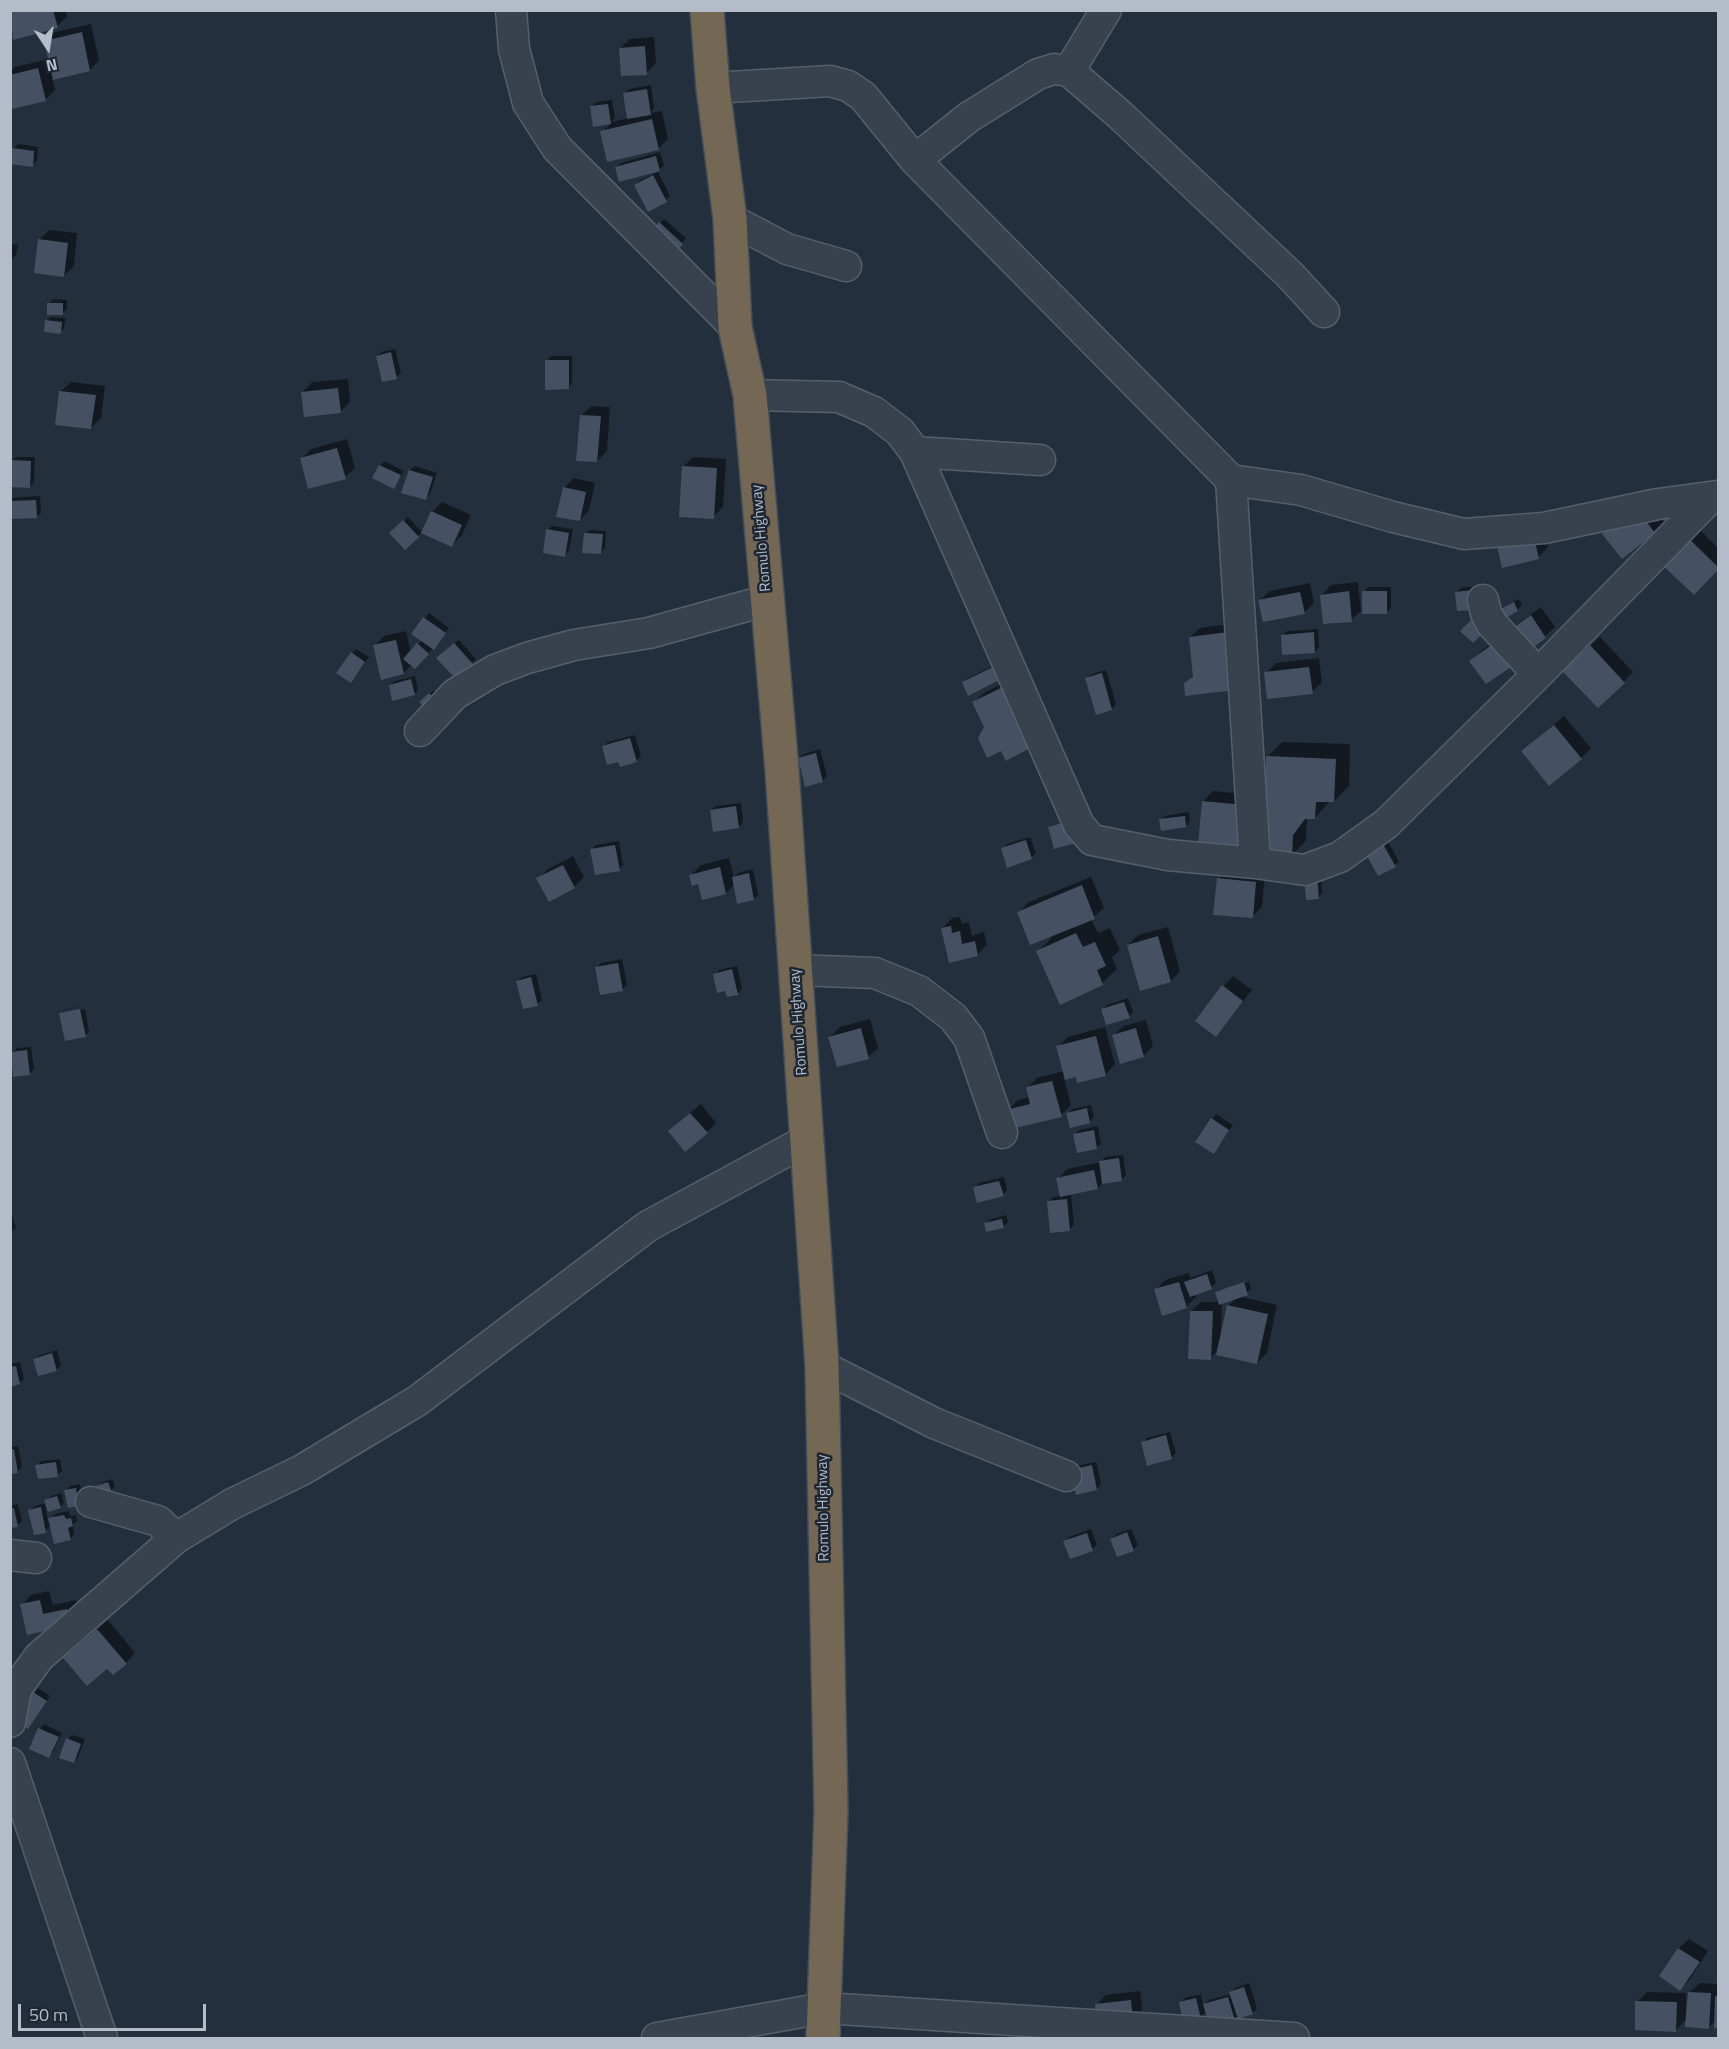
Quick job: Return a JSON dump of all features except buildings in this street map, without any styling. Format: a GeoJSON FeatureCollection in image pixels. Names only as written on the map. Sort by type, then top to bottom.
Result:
{"type":"FeatureCollection","features":[{"type":"Feature","properties":{"kind":"highway","name":"Romulo Highway"},"geometry":{"type":"LineString","coordinates":[[707,10],[713,88],[730,219],[735,327],[750,395],[768,600],[782,770],[822,1366],[831,1811],[823,2024]]}},
{"type":"Feature","properties":{"kind":"street"},"geometry":{"type":"LineString","coordinates":[[511,10],[514,49],[528,103],[557,148],[735,327]]}},
{"type":"Feature","properties":{"kind":"street"},"geometry":{"type":"LineString","coordinates":[[1069,71],[1106,10]]}},
{"type":"Feature","properties":{"kind":"street"},"geometry":{"type":"LineString","coordinates":[[915,160],[969,117],[1038,74],[1054,69],[1069,71],[1120,115],[1282,267],[1324,312]]}},
{"type":"Feature","properties":{"kind":"street"},"geometry":{"type":"LineString","coordinates":[[713,88],[830,81],[848,86],[863,96],[915,160],[1231,480],[1301,490],[1393,517],[1464,534],[1544,528],[1658,504],[1715,496]]}},
{"type":"Feature","properties":{"kind":"street"},"geometry":{"type":"LineString","coordinates":[[730,219],[787,249],[846,266]]}},
{"type":"Feature","properties":{"kind":"street"},"geometry":{"type":"LineString","coordinates":[[750,395],[839,397],[874,412],[900,432],[915,452],[1079,825],[1092,840],[1168,855],[1305,870],[1340,857],[1386,824],[1715,496]]}},
{"type":"Feature","properties":{"kind":"street"},"geometry":{"type":"LineString","coordinates":[[915,452],[1040,460]]}},
{"type":"Feature","properties":{"kind":"street"},"geometry":{"type":"LineString","coordinates":[[1231,480],[1255,863]]}},
{"type":"Feature","properties":{"kind":"street"},"geometry":{"type":"LineString","coordinates":[[420,731],[455,694],[495,670],[574,645],[648,633],[768,600]]}},
{"type":"Feature","properties":{"kind":"street"},"geometry":{"type":"LineString","coordinates":[[1483,600],[1492,624],[1538,674]]}},
{"type":"Feature","properties":{"kind":"street"},"geometry":{"type":"LineString","coordinates":[[796,970],[875,973],[919,991],[953,1017],[969,1038],[1002,1133]]}},
{"type":"Feature","properties":{"kind":"street"},"geometry":{"type":"LineString","coordinates":[[10,1722],[16,1689],[39,1657],[176,1538],[232,1504],[302,1470],[417,1401],[648,1226],[807,1140]]}},
{"type":"Feature","properties":{"kind":"street"},"geometry":{"type":"LineString","coordinates":[[822,1366],[934,1423],[1066,1476]]}},
{"type":"Feature","properties":{"kind":"street"},"geometry":{"type":"LineString","coordinates":[[91,1502],[158,1521],[176,1538]]}},
{"type":"Feature","properties":{"kind":"street"},"geometry":{"type":"LineString","coordinates":[[10,1763],[102,2038]]}},
{"type":"Feature","properties":{"kind":"street"},"geometry":{"type":"LineString","coordinates":[[657,2038],[823,2024],[1294,2038]]}}]}
